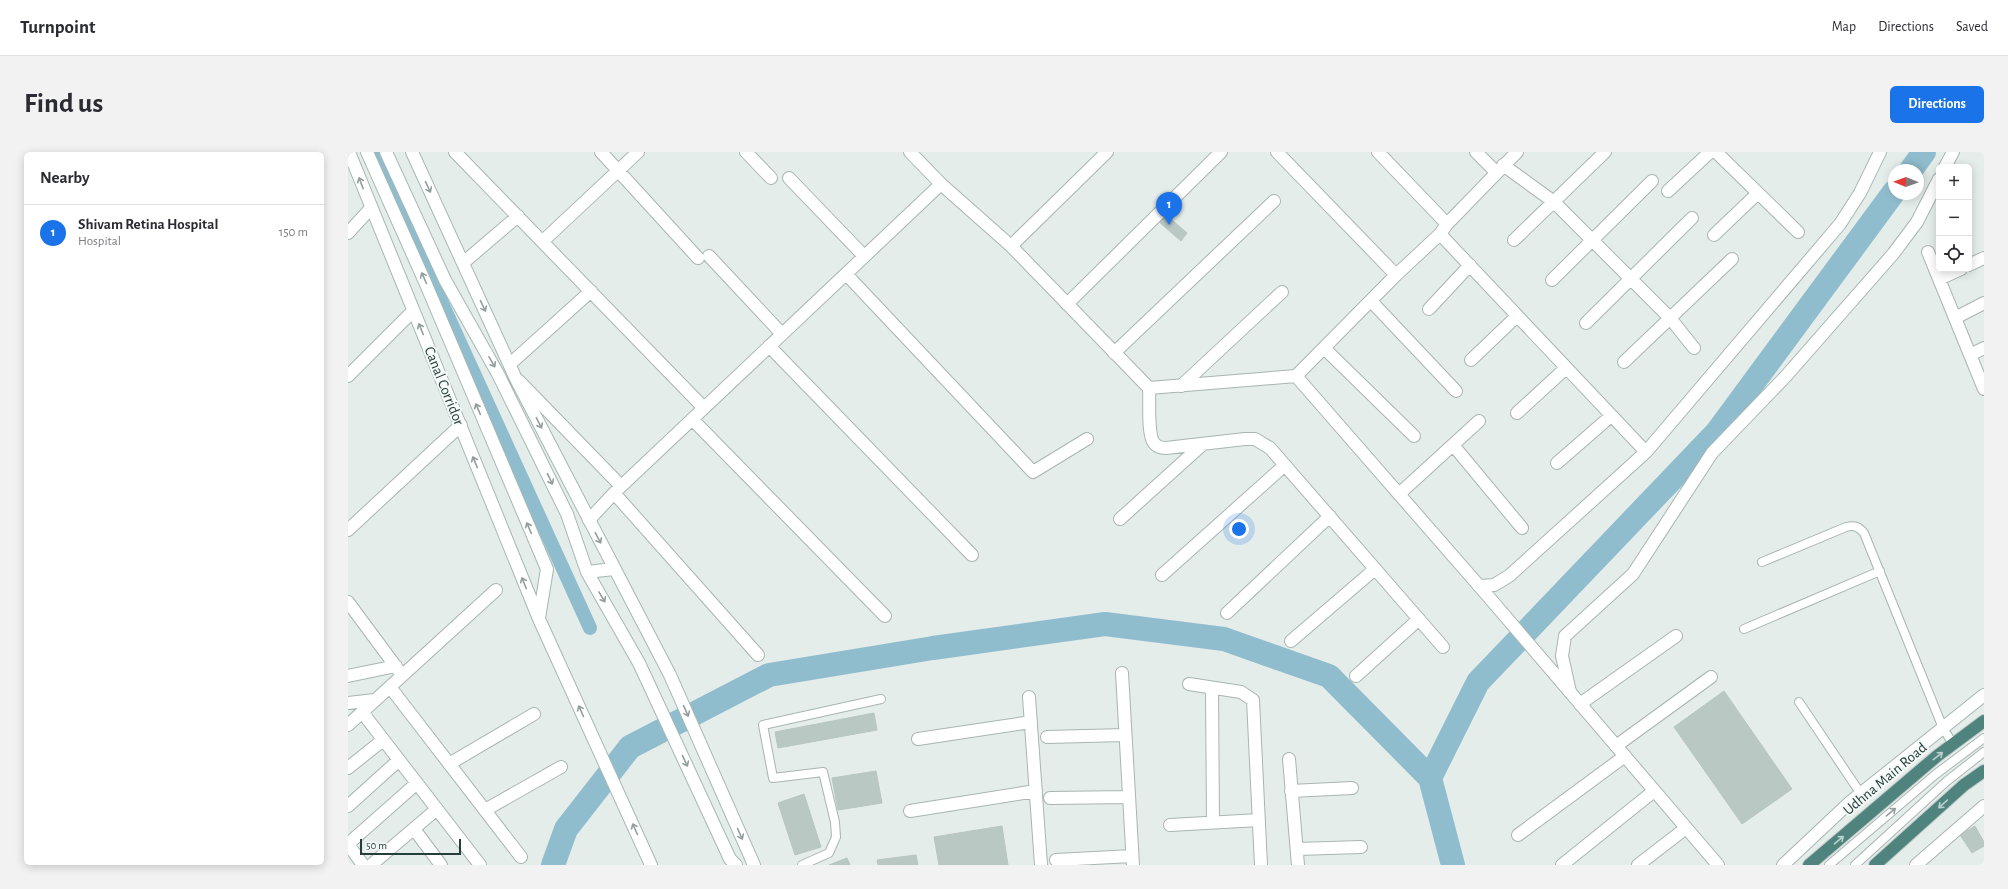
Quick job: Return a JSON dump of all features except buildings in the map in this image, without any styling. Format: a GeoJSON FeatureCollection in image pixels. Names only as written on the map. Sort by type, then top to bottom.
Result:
{"type":"FeatureCollection","features":[{"type":"Feature","properties":{"kind":"highway","name":"Udhna Main Road"},"geometry":{"type":"LineString","coordinates":[[1809,865],[1953,744],[1984,721]]}},
{"type":"Feature","properties":{"kind":"highway"},"geometry":{"type":"LineString","coordinates":[[1876,865],[1964,785],[1984,771]]}},
{"type":"Feature","properties":{"kind":"street","name":"Canal Corridor"},"geometry":{"type":"LineString","coordinates":[[349,152],[539,619],[651,865]]}},
{"type":"Feature","properties":{"kind":"street"},"geometry":{"type":"LineString","coordinates":[[367,152],[425,282],[547,568],[539,619]]}},
{"type":"Feature","properties":{"kind":"street"},"geometry":{"type":"LineString","coordinates":[[386,152],[445,280],[498,374],[567,514],[587,572],[614,617],[650,688],[730,859],[736,865]]}},
{"type":"Feature","properties":{"kind":"street"},"geometry":{"type":"LineString","coordinates":[[413,152],[516,379],[670,675],[754,865]]}},
{"type":"Feature","properties":{"kind":"street"},"geometry":{"type":"LineString","coordinates":[[455,152],[704,408]]}},
{"type":"Feature","properties":{"kind":"street"},"geometry":{"type":"LineString","coordinates":[[600,152],[782,334]]}},
{"type":"Feature","properties":{"kind":"street"},"geometry":{"type":"LineString","coordinates":[[543,241],[638,152]]}},
{"type":"Feature","properties":{"kind":"street"},"geometry":{"type":"LineString","coordinates":[[746,152],[771,178]]}},
{"type":"Feature","properties":{"kind":"street"},"geometry":{"type":"LineString","coordinates":[[1011,246],[1107,152]]}},
{"type":"Feature","properties":{"kind":"street"},"geometry":{"type":"LineString","coordinates":[[1067,304],[1221,152]]}},
{"type":"Feature","properties":{"kind":"street"},"geometry":{"type":"LineString","coordinates":[[1277,152],[1396,275]]}},
{"type":"Feature","properties":{"kind":"street"},"geometry":{"type":"LineString","coordinates":[[1378,152],[1444,229],[1470,265],[1646,452]]}},
{"type":"Feature","properties":{"kind":"street"},"geometry":{"type":"LineString","coordinates":[[1476,152],[1500,169],[1554,202],[1670,318],[1694,348]]}},
{"type":"Feature","properties":{"kind":"street"},"geometry":{"type":"LineString","coordinates":[[1149,388],[1296,376],[1444,229],[1517,152]]}},
{"type":"Feature","properties":{"kind":"street"},"geometry":{"type":"LineString","coordinates":[[1514,240],[1605,152]]}},
{"type":"Feature","properties":{"kind":"street"},"geometry":{"type":"LineString","coordinates":[[1668,191],[1710,152]]}},
{"type":"Feature","properties":{"kind":"street"},"geometry":{"type":"LineString","coordinates":[[1716,152],[1798,232]]}},
{"type":"Feature","properties":{"kind":"street"},"geometry":{"type":"LineString","coordinates":[[1483,591],[1509,576],[1646,452],[1840,224],[1860,193],[1880,152]]}},
{"type":"Feature","properties":{"kind":"street"},"geometry":{"type":"LineString","coordinates":[[1947,164],[1953,152]]}},
{"type":"Feature","properties":{"kind":"street"},"geometry":{"type":"LineString","coordinates":[[914,153],[941,184],[1011,246],[1149,388],[1151,433],[1154,443],[1158,447],[1166,448],[1255,439],[1270,448],[1443,647]]}},
{"type":"Feature","properties":{"kind":"street"},"geometry":{"type":"LineString","coordinates":[[789,178],[864,256]]}},
{"type":"Feature","properties":{"kind":"street"},"geometry":{"type":"LineString","coordinates":[[1552,280],[1652,181]]}},
{"type":"Feature","properties":{"kind":"street"},"geometry":{"type":"LineString","coordinates":[[589,520],[617,490],[941,184]]}},
{"type":"Feature","properties":{"kind":"street"},"geometry":{"type":"LineString","coordinates":[[1570,692],[1562,656],[1565,636],[1633,574],[1712,453],[1786,376],[1893,254],[1918,222],[1936,185]]}},
{"type":"Feature","properties":{"kind":"street"},"geometry":{"type":"LineString","coordinates":[[1714,235],[1758,193]]}},
{"type":"Feature","properties":{"kind":"street"},"geometry":{"type":"LineString","coordinates":[[1114,353],[1274,201]]}},
{"type":"Feature","properties":{"kind":"street"},"geometry":{"type":"LineString","coordinates":[[348,233],[371,208]]}},
{"type":"Feature","properties":{"kind":"street"},"geometry":{"type":"LineString","coordinates":[[463,263],[518,216]]}},
{"type":"Feature","properties":{"kind":"street"},"geometry":{"type":"LineString","coordinates":[[1586,323],[1692,218]]}},
{"type":"Feature","properties":{"kind":"street"},"geometry":{"type":"LineString","coordinates":[[1928,252],[1984,389]]}},
{"type":"Feature","properties":{"kind":"street"},"geometry":{"type":"LineString","coordinates":[[1972,264],[1984,258]]}},
{"type":"Feature","properties":{"kind":"street"},"geometry":{"type":"LineString","coordinates":[[1624,362],[1732,259]]}},
{"type":"Feature","properties":{"kind":"street"},"geometry":{"type":"LineString","coordinates":[[1429,309],[1470,265]]}},
{"type":"Feature","properties":{"kind":"street"},"geometry":{"type":"LineString","coordinates":[[1939,280],[1955,272]]}},
{"type":"Feature","properties":{"kind":"street"},"geometry":{"type":"LineString","coordinates":[[846,274],[1032,472],[1087,439]]}},
{"type":"Feature","properties":{"kind":"street"},"geometry":{"type":"LineString","coordinates":[[510,364],[591,291]]}},
{"type":"Feature","properties":{"kind":"street"},"geometry":{"type":"LineString","coordinates":[[1181,386],[1282,292]]}},
{"type":"Feature","properties":{"kind":"street"},"geometry":{"type":"LineString","coordinates":[[1371,301],[1456,391]]}},
{"type":"Feature","properties":{"kind":"street"},"geometry":{"type":"LineString","coordinates":[[1955,318],[1984,303]]}},
{"type":"Feature","properties":{"kind":"street"},"geometry":{"type":"LineString","coordinates":[[348,376],[413,311]]}},
{"type":"Feature","properties":{"kind":"street"},"geometry":{"type":"LineString","coordinates":[[1471,360],[1517,316]]}},
{"type":"Feature","properties":{"kind":"street"},"geometry":{"type":"LineString","coordinates":[[769,346],[972,555]]}},
{"type":"Feature","properties":{"kind":"street"},"geometry":{"type":"LineString","coordinates":[[1324,348],[1414,436]]}},
{"type":"Feature","properties":{"kind":"street"},"geometry":{"type":"LineString","coordinates":[[1970,355],[1984,348]]}},
{"type":"Feature","properties":{"kind":"street"},"geometry":{"type":"LineString","coordinates":[[1516,413],[1566,368]]}},
{"type":"Feature","properties":{"kind":"street"},"geometry":{"type":"LineString","coordinates":[[1296,376],[1570,692],[1716,864]]}},
{"type":"Feature","properties":{"kind":"street"},"geometry":{"type":"LineString","coordinates":[[516,379],[617,490],[758,655]]}},
{"type":"Feature","properties":{"kind":"street"},"geometry":{"type":"LineString","coordinates":[[1557,463],[1611,416]]}},
{"type":"Feature","properties":{"kind":"street"},"geometry":{"type":"LineString","coordinates":[[692,419],[885,616]]}},
{"type":"Feature","properties":{"kind":"street"},"geometry":{"type":"LineString","coordinates":[[1399,494],[1479,421]]}},
{"type":"Feature","properties":{"kind":"street"},"geometry":{"type":"LineString","coordinates":[[348,530],[460,426]]}},
{"type":"Feature","properties":{"kind":"street"},"geometry":{"type":"LineString","coordinates":[[1120,519],[1203,444]]}},
{"type":"Feature","properties":{"kind":"street"},"geometry":{"type":"LineString","coordinates":[[1453,445],[1522,528]]}},
{"type":"Feature","properties":{"kind":"street"},"geometry":{"type":"LineString","coordinates":[[1162,575],[1285,464]]}},
{"type":"Feature","properties":{"kind":"street"},"geometry":{"type":"LineString","coordinates":[[1227,613],[1330,516]]}},
{"type":"Feature","properties":{"kind":"street"},"geometry":{"type":"LineString","coordinates":[[587,572],[614,569]]}},
{"type":"Feature","properties":{"kind":"street"},"geometry":{"type":"LineString","coordinates":[[1291,641],[1375,569]]}},
{"type":"Feature","properties":{"kind":"street"},"geometry":{"type":"LineString","coordinates":[[348,725],[390,687],[399,670],[496,590]]}},
{"type":"Feature","properties":{"kind":"street"},"geometry":{"type":"LineString","coordinates":[[348,602],[399,670]]}},
{"type":"Feature","properties":{"kind":"street"},"geometry":{"type":"LineString","coordinates":[[1356,676],[1419,619]]}},
{"type":"Feature","properties":{"kind":"street"},"geometry":{"type":"LineString","coordinates":[[1580,704],[1676,636]]}},
{"type":"Feature","properties":{"kind":"street"},"geometry":{"type":"LineString","coordinates":[[348,676],[399,670]]}},
{"type":"Feature","properties":{"kind":"street"},"geometry":{"type":"LineString","coordinates":[[1056,860],[1133,860],[1122,673]]}},
{"type":"Feature","properties":{"kind":"street"},"geometry":{"type":"LineString","coordinates":[[1616,746],[1710,677]]}},
{"type":"Feature","properties":{"kind":"street"},"geometry":{"type":"LineString","coordinates":[[1189,684],[1241,692],[1252,700],[1261,865]]}},
{"type":"Feature","properties":{"kind":"street"},"geometry":{"type":"LineString","coordinates":[[390,687],[520,857]]}},
{"type":"Feature","properties":{"kind":"street"},"geometry":{"type":"LineString","coordinates":[[1212,688],[1213,822]]}},
{"type":"Feature","properties":{"kind":"street"},"geometry":{"type":"LineString","coordinates":[[1783,865],[1861,794],[1984,695]]}},
{"type":"Feature","properties":{"kind":"street"},"geometry":{"type":"LineString","coordinates":[[1029,696],[1041,865]]}},
{"type":"Feature","properties":{"kind":"street"},"geometry":{"type":"LineString","coordinates":[[348,703],[375,700]]}},
{"type":"Feature","properties":{"kind":"street"},"geometry":{"type":"LineString","coordinates":[[362,712],[480,865]]}},
{"type":"Feature","properties":{"kind":"street"},"geometry":{"type":"LineString","coordinates":[[449,764],[534,714]]}},
{"type":"Feature","properties":{"kind":"street"},"geometry":{"type":"LineString","coordinates":[[918,739],[1031,722]]}},
{"type":"Feature","properties":{"kind":"street"},"geometry":{"type":"LineString","coordinates":[[1047,737],[1125,735]]}},
{"type":"Feature","properties":{"kind":"street"},"geometry":{"type":"LineString","coordinates":[[348,768],[383,740]]}},
{"type":"Feature","properties":{"kind":"street"},"geometry":{"type":"LineString","coordinates":[[1518,836],[1625,756]]}},
{"type":"Feature","properties":{"kind":"street"},"geometry":{"type":"LineString","coordinates":[[1289,759],[1298,865]]}},
{"type":"Feature","properties":{"kind":"street"},"geometry":{"type":"LineString","coordinates":[[348,806],[399,760]]}},
{"type":"Feature","properties":{"kind":"street"},"geometry":{"type":"LineString","coordinates":[[485,810],[561,766]]}},
{"type":"Feature","properties":{"kind":"street"},"geometry":{"type":"LineString","coordinates":[[363,865],[348,844],[417,783]]}},
{"type":"Feature","properties":{"kind":"street"},"geometry":{"type":"LineString","coordinates":[[1291,791],[1352,788]]}},
{"type":"Feature","properties":{"kind":"street"},"geometry":{"type":"LineString","coordinates":[[910,811],[1036,791]]}},
{"type":"Feature","properties":{"kind":"street"},"geometry":{"type":"LineString","coordinates":[[1562,865],[1654,791]]}},
{"type":"Feature","properties":{"kind":"street"},"geometry":{"type":"LineString","coordinates":[[1050,798],[1129,797]]}},
{"type":"Feature","properties":{"kind":"street"},"geometry":{"type":"LineString","coordinates":[[1916,865],[1984,806]]}},
{"type":"Feature","properties":{"kind":"street"},"geometry":{"type":"LineString","coordinates":[[371,865],[437,809]]}},
{"type":"Feature","properties":{"kind":"street"},"geometry":{"type":"LineString","coordinates":[[1170,825],[1259,820]]}},
{"type":"Feature","properties":{"kind":"street"},"geometry":{"type":"LineString","coordinates":[[1638,865],[1686,828]]}},
{"type":"Feature","properties":{"kind":"street"},"geometry":{"type":"LineString","coordinates":[[414,829],[441,865]]}},
{"type":"Feature","properties":{"kind":"street"},"geometry":{"type":"LineString","coordinates":[[1296,849],[1361,846]]}},
{"type":"Feature","properties":{"kind":"lane"},"geometry":{"type":"LineString","coordinates":[[1762,562],[1852,525],[1860,528],[1864,533],[1880,571],[1943,728],[1953,744]]}},
{"type":"Feature","properties":{"kind":"lane"},"geometry":{"type":"LineString","coordinates":[[1744,629],[1880,571]]}},
{"type":"Feature","properties":{"kind":"lane"},"geometry":{"type":"LineString","coordinates":[[802,865],[829,853],[836,837],[835,822],[823,772],[773,778],[763,725],[881,699]]}},
{"type":"Feature","properties":{"kind":"lane"},"geometry":{"type":"LineString","coordinates":[[1799,702],[1861,794]]}},
{"type":"Feature","properties":{"kind":"lane"},"geometry":{"type":"LineString","coordinates":[[1829,865],[1936,774],[1984,738]]}},
{"type":"Feature","properties":{"kind":"lane"},"geometry":{"type":"LineString","coordinates":[[1855,865],[1947,781],[1984,752]]}},
{"type":"Feature","properties":{"kind":"waterway"},"geometry":{"type":"LineString","coordinates":[[376,152],[410,233],[590,628]]}},
{"type":"Feature","properties":{"kind":"waterway"},"geometry":{"type":"LineString","coordinates":[[1915,164],[1924,152]]}},
{"type":"Feature","properties":{"kind":"waterway"},"geometry":{"type":"LineString","coordinates":[[1453,865],[1430,778],[1478,682],[1717,432],[1888,200]]}},
{"type":"Feature","properties":{"kind":"waterway"},"geometry":{"type":"LineString","coordinates":[[553,865],[566,829],[630,747],[769,675],[933,648],[1105,624],[1224,639],[1329,676],[1430,778]]}},
{"type":"Feature","properties":{"kind":"place","name":"Shivam Retina Hospital"},"geometry":{"type":"Point","coordinates":[1169,225]}}]}
